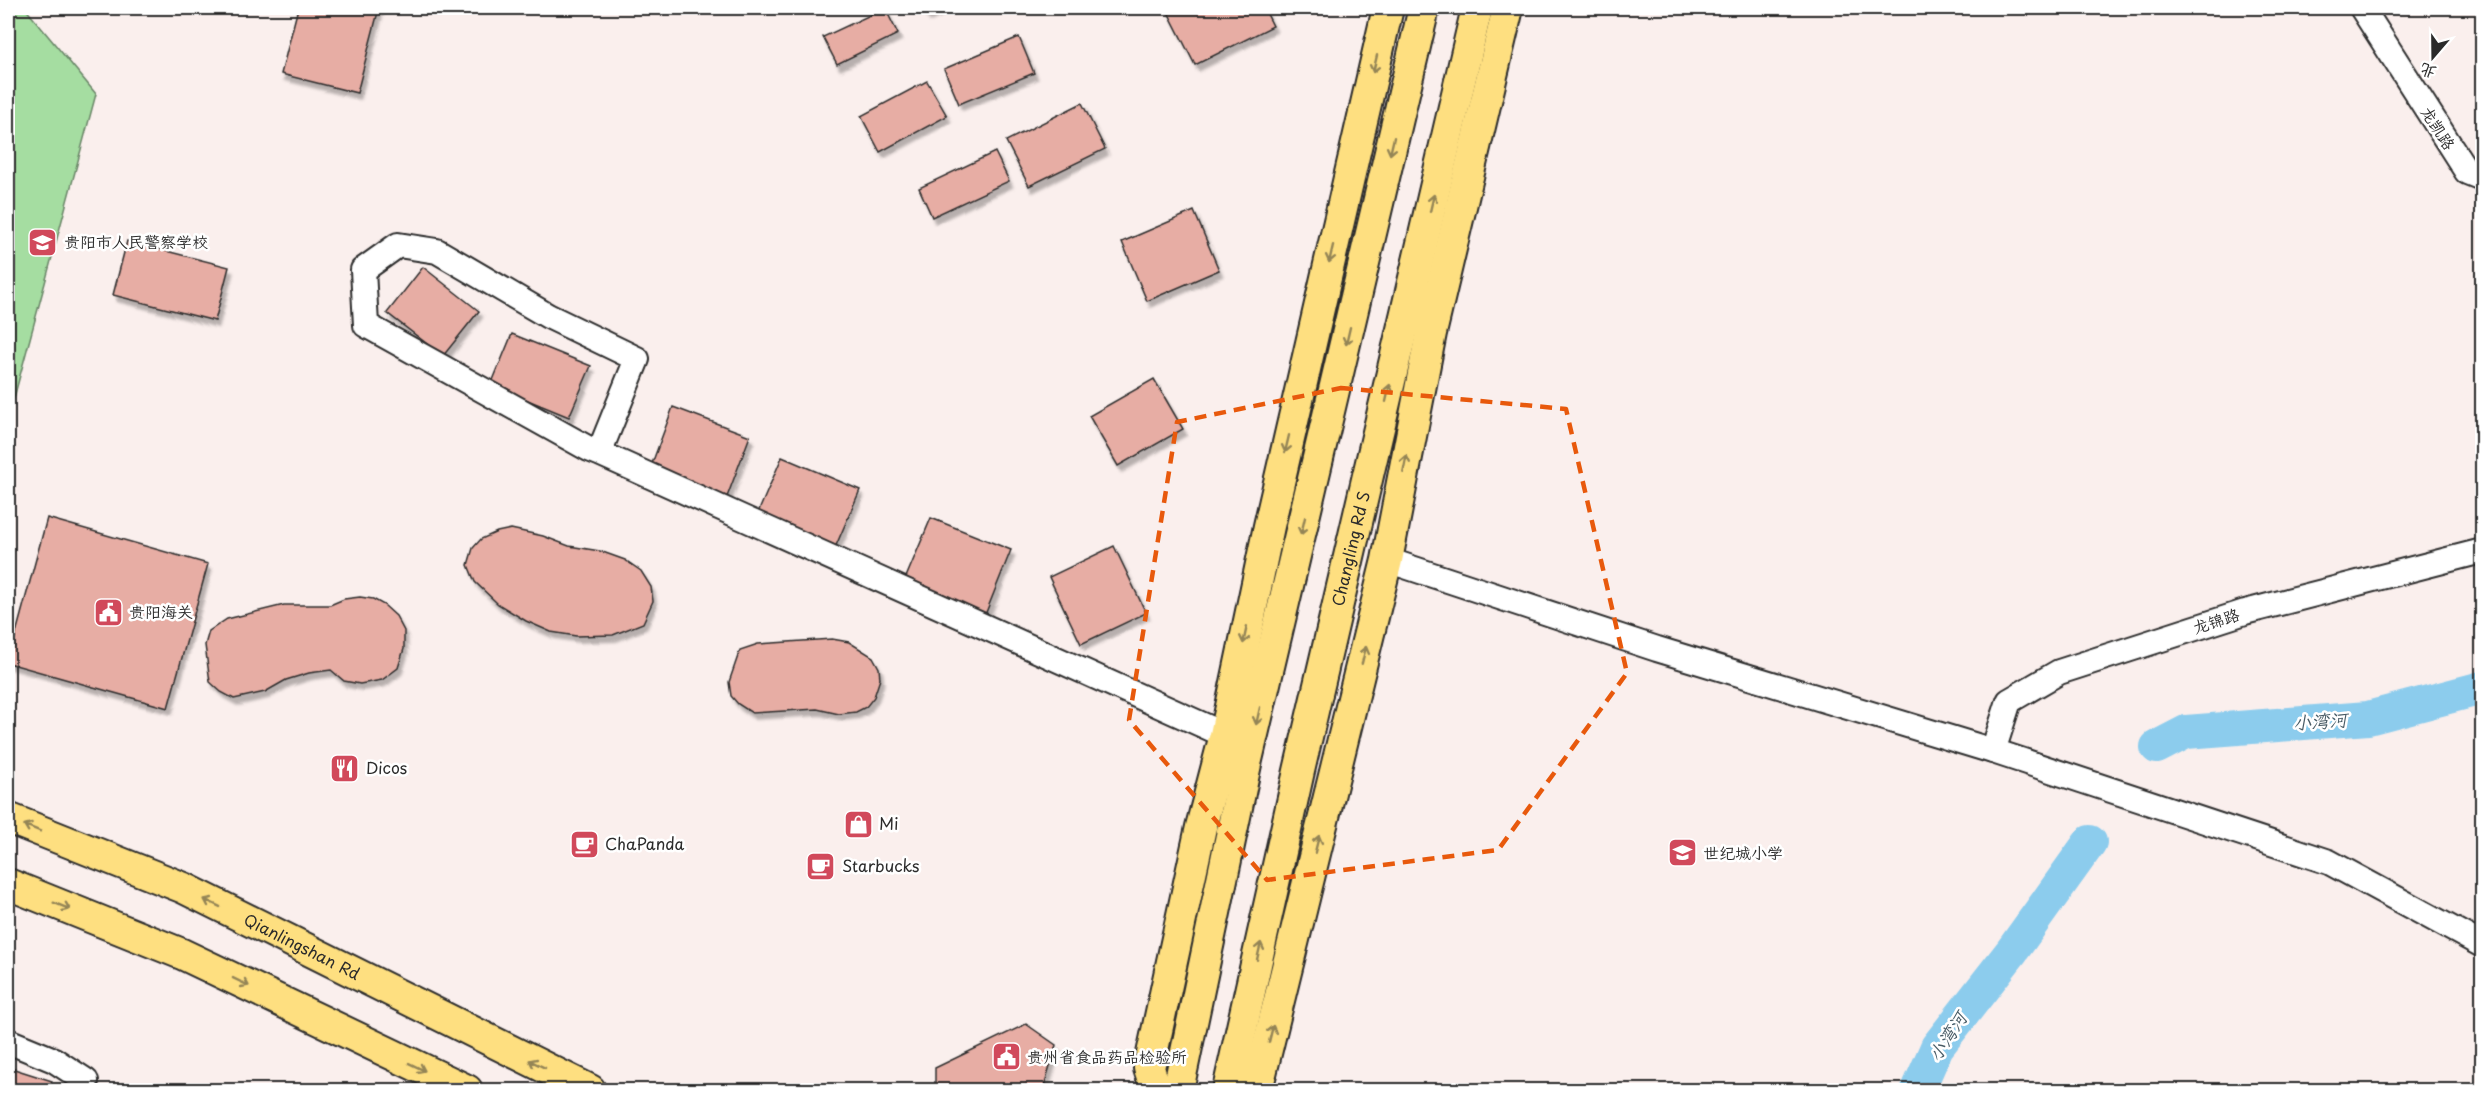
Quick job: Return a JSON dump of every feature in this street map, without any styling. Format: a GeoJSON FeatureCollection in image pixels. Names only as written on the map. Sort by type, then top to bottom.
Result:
{"type":"FeatureCollection","features":[{"type":"Feature","properties":{"kind":"main road"},"geometry":{"type":"LineString","coordinates":[[1156,1090],[1149,1068],[1201,827],[1225,735],[1269,526],[1388,8]]}},
{"type":"Feature","properties":{"kind":"main road"},"geometry":{"type":"LineString","coordinates":[[1178,1090],[1246,764],[1424,8]]}},
{"type":"Feature","properties":{"kind":"main road","name":"Changling Rd S"},"geometry":{"type":"LineString","coordinates":[[1228,1090],[1304,748],[1477,8]]}},
{"type":"Feature","properties":{"kind":"main road"},"geometry":{"type":"LineString","coordinates":[[1257,1090],[1388,560],[1431,333],[1508,8]]}},
{"type":"Feature","properties":{"kind":"main road","name":"Qianlingshan Rd"},"geometry":{"type":"LineString","coordinates":[[8,818],[184,888],[590,1090]]}},
{"type":"Feature","properties":{"kind":"main road"},"geometry":{"type":"LineString","coordinates":[[8,884],[182,954],[467,1090]]}},
{"type":"Feature","properties":{"kind":"street","name":"龙凯路"},"geometry":{"type":"LineString","coordinates":[[2362,8],[2372,27],[2467,172],[2482,178]]}},
{"type":"Feature","properties":{"kind":"street"},"geometry":{"type":"LineString","coordinates":[[599,453],[637,359],[548,316],[437,252],[398,245],[363,270],[366,325],[599,453],[1225,735]]}},
{"type":"Feature","properties":{"kind":"street","name":"龙锦路"},"geometry":{"type":"LineString","coordinates":[[1993,751],[2009,701],[2059,672],[2245,612],[2482,551]]}},
{"type":"Feature","properties":{"kind":"street"},"geometry":{"type":"LineString","coordinates":[[1388,560],[1657,649],[1993,751],[2329,862],[2482,945]]}},
{"type":"Feature","properties":{"kind":"street"},"geometry":{"type":"LineString","coordinates":[[8,1041],[54,1060],[86,1081],[83,1090]]}},
{"type":"Feature","properties":{"kind":"highlighted area"},"geometry":{"type":"Polygon","coordinates":[[[1341,388],[1566,409],[1627,673],[1498,850],[1267,880],[1129,720],[1177,422],[1341,388]]]}},
{"type":"Feature","properties":{"kind":"green space"},"geometry":{"type":"Polygon","coordinates":[[[8,8],[25,8],[96,94],[8,420],[8,8]]]}},
{"type":"Feature","properties":{"kind":"building"},"geometry":{"type":"Polygon","coordinates":[[[298,8],[379,8],[357,93],[281,74],[298,8]]]}},
{"type":"Feature","properties":{"kind":"building"},"geometry":{"type":"Polygon","coordinates":[[[885,8],[898,34],[837,64],[823,37],[885,8]]]}},
{"type":"Feature","properties":{"kind":"building"},"geometry":{"type":"Polygon","coordinates":[[[922,8],[941,8],[927,15],[922,8]]]}},
{"type":"Feature","properties":{"kind":"building"},"geometry":{"type":"Polygon","coordinates":[[[1166,8],[1264,8],[1273,26],[1195,65],[1166,8]]]}},
{"type":"Feature","properties":{"kind":"building"},"geometry":{"type":"Polygon","coordinates":[[[1019,37],[1034,73],[959,104],[944,69],[1019,37]]]}},
{"type":"Feature","properties":{"kind":"building"},"geometry":{"type":"Polygon","coordinates":[[[927,81],[947,116],[880,152],[861,116],[927,81]]]}},
{"type":"Feature","properties":{"kind":"building"},"geometry":{"type":"Polygon","coordinates":[[[1082,103],[1105,149],[1029,186],[1006,141],[1082,103]]]}},
{"type":"Feature","properties":{"kind":"building"},"geometry":{"type":"Polygon","coordinates":[[[995,152],[1009,181],[932,217],[919,188],[995,152]]]}},
{"type":"Feature","properties":{"kind":"building"},"geometry":{"type":"Polygon","coordinates":[[[1194,211],[1219,270],[1147,301],[1122,242],[1194,211]]]}},
{"type":"Feature","properties":{"kind":"building"},"geometry":{"type":"Polygon","coordinates":[[[127,241],[229,267],[215,321],[113,295],[127,241]]]}},
{"type":"Feature","properties":{"kind":"building"},"geometry":{"type":"Polygon","coordinates":[[[423,267],[479,311],[443,356],[387,313],[423,267]]]}},
{"type":"Feature","properties":{"kind":"building"},"geometry":{"type":"Polygon","coordinates":[[[512,334],[591,366],[569,417],[491,385],[512,334]]]}},
{"type":"Feature","properties":{"kind":"building"},"geometry":{"type":"Polygon","coordinates":[[[1154,379],[1183,429],[1118,466],[1089,416],[1154,379]]]}},
{"type":"Feature","properties":{"kind":"building"},"geometry":{"type":"Polygon","coordinates":[[[673,407],[750,436],[724,505],[647,477],[673,407]]]}},
{"type":"Feature","properties":{"kind":"building"},"geometry":{"type":"Polygon","coordinates":[[[782,457],[860,490],[835,548],[757,515],[782,457]]]}},
{"type":"Feature","properties":{"kind":"building","name":"贵阳海关"},"geometry":{"type":"Polygon","coordinates":[[[47,518],[208,564],[168,708],[8,663],[47,518]]]}},
{"type":"Feature","properties":{"kind":"building"},"geometry":{"type":"Polygon","coordinates":[[[931,518],[1011,550],[985,615],[904,582],[931,518]]]}},
{"type":"Feature","properties":{"kind":"building"},"geometry":{"type":"Polygon","coordinates":[[[511,529],[543,536],[569,546],[600,551],[625,560],[641,571],[651,587],[653,601],[643,623],[613,635],[576,636],[551,632],[526,621],[498,604],[475,582],[468,565],[473,548],[481,539],[511,529]]]}},
{"type":"Feature","properties":{"kind":"building"},"geometry":{"type":"Polygon","coordinates":[[[1114,546],[1146,613],[1081,644],[1049,577],[1114,546]]]}},
{"type":"Feature","properties":{"kind":"building"},"geometry":{"type":"Polygon","coordinates":[[[360,597],[373,599],[384,605],[396,616],[404,631],[404,649],[398,668],[382,680],[360,684],[344,681],[331,670],[309,673],[286,680],[265,692],[234,699],[221,692],[210,682],[205,645],[209,631],[227,619],[284,605],[330,605],[344,599],[360,597]]]}},
{"type":"Feature","properties":{"kind":"building"},"geometry":{"type":"Polygon","coordinates":[[[832,639],[849,642],[873,657],[879,668],[880,679],[874,697],[866,707],[856,712],[839,714],[817,709],[752,713],[738,704],[731,696],[729,682],[740,650],[758,644],[832,639]]]}},
{"type":"Feature","properties":{"kind":"building","name":"贵州省食品药品检验所"},"geometry":{"type":"Polygon","coordinates":[[[1026,1024],[1056,1045],[1043,1090],[935,1090],[935,1068],[1026,1024]]]}},
{"type":"Feature","properties":{"kind":"building"},"geometry":{"type":"Polygon","coordinates":[[[8,1067],[52,1081],[49,1090],[8,1090],[8,1067]]]}},
{"type":"Feature","properties":{"kind":"waterway","name":"小湾河"},"geometry":{"type":"LineString","coordinates":[[2157,747],[2186,732],[2368,718],[2482,688]]}},
{"type":"Feature","properties":{"kind":"waterway","name":"小湾河"},"geometry":{"type":"LineString","coordinates":[[1918,1090],[1937,1047],[2012,951],[2090,842]]}},
{"type":"Feature","properties":{"kind":"place","name":"贵阳市人民警察学校"},"geometry":{"type":"Point","coordinates":[43,242]}},
{"type":"Feature","properties":{"kind":"place","name":"贵阳海关"},"geometry":{"type":"Point","coordinates":[108,612]}},
{"type":"Feature","properties":{"kind":"place","name":"Dicos"},"geometry":{"type":"Point","coordinates":[345,768]}},
{"type":"Feature","properties":{"kind":"place","name":"Mi"},"geometry":{"type":"Point","coordinates":[858,824]}},
{"type":"Feature","properties":{"kind":"place","name":"ChaPanda"},"geometry":{"type":"Point","coordinates":[584,844]}},
{"type":"Feature","properties":{"kind":"place","name":"世纪城小学"},"geometry":{"type":"Point","coordinates":[1682,853]}},
{"type":"Feature","properties":{"kind":"place","name":"Starbucks"},"geometry":{"type":"Point","coordinates":[821,866]}},
{"type":"Feature","properties":{"kind":"place","name":"贵州省食品药品检验所"},"geometry":{"type":"Point","coordinates":[1006,1057]}}]}
